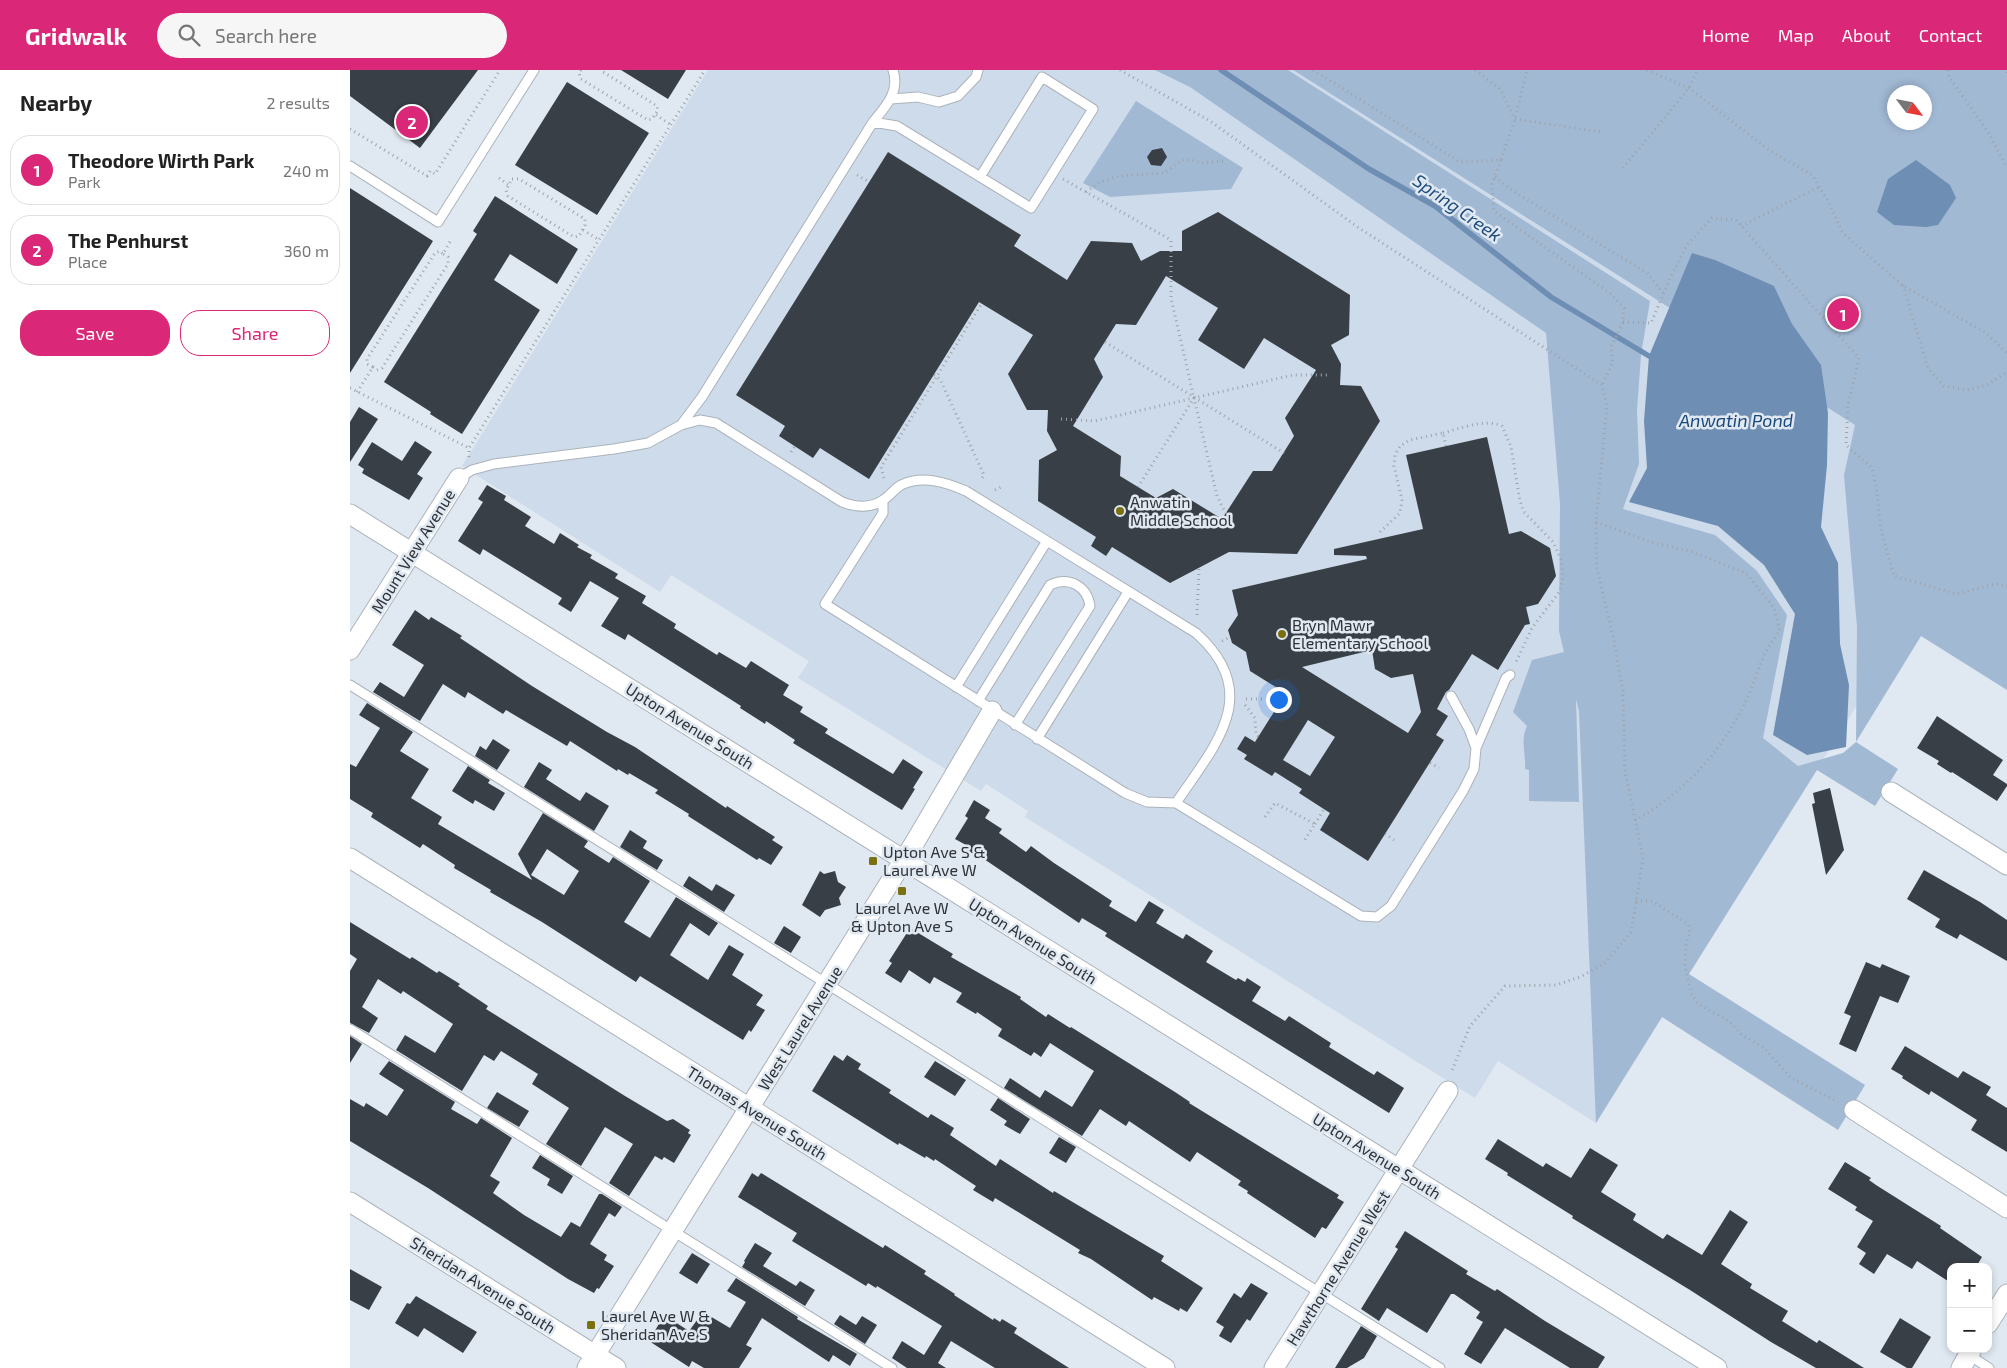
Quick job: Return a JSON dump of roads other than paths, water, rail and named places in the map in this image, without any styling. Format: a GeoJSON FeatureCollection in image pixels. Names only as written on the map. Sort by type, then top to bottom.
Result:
{"type":"FeatureCollection","features":[{"type":"Feature","properties":{"kind":"street","name":"Mount View Avenue"},"geometry":{"type":"LineString","coordinates":[[350,650],[459,478]]}},
{"type":"Feature","properties":{"kind":"street","name":"Upton Avenue South"},"geometry":{"type":"LineString","coordinates":[[350,514],[1717,1368]]}},
{"type":"Feature","properties":{"kind":"street","name":"West Laurel Avenue"},"geometry":{"type":"LineString","coordinates":[[591,1361],[904,860],[985,706]]}},
{"type":"Feature","properties":{"kind":"street"},"geometry":{"type":"LineString","coordinates":[[1891,792],[2007,865]]}},
{"type":"Feature","properties":{"kind":"street","name":"Thomas Avenue South"},"geometry":{"type":"LineString","coordinates":[[350,858],[1165,1368]]}},
{"type":"Feature","properties":{"kind":"street","name":"Hawthorne Avenue West"},"geometry":{"type":"LineString","coordinates":[[1274,1368],[1448,1091]]}},
{"type":"Feature","properties":{"kind":"street"},"geometry":{"type":"LineString","coordinates":[[1854,1110],[2007,1208]]}},
{"type":"Feature","properties":{"kind":"street","name":"Sheridan Avenue South"},"geometry":{"type":"LineString","coordinates":[[350,1202],[591,1361],[616,1368]]}},
{"type":"Feature","properties":{"kind":"street"},"geometry":{"type":"LineString","coordinates":[[1992,1318],[2007,1294]]}},
{"type":"Feature","properties":{"kind":"lane"},"geometry":{"type":"LineString","coordinates":[[350,166],[438,222],[534,70]]}},
{"type":"Feature","properties":{"kind":"lane"},"geometry":{"type":"LineString","coordinates":[[681,426],[702,397],[873,122],[892,99],[896,80],[893,70]]}},
{"type":"Feature","properties":{"kind":"lane"},"geometry":{"type":"LineString","coordinates":[[892,99],[918,97],[939,102],[958,96],[976,77],[978,70]]}},
{"type":"Feature","properties":{"kind":"lane"},"geometry":{"type":"LineString","coordinates":[[873,122],[897,126],[980,177],[1031,208],[1093,109],[1042,77],[980,177]]}},
{"type":"Feature","properties":{"kind":"lane"},"geometry":{"type":"LineString","coordinates":[[459,478],[472,470],[494,464],[614,450],[648,443],[681,426],[700,420],[716,423],[856,508],[870,506],[883,500],[902,485],[918,480],[948,483],[966,491],[1196,633],[1219,658],[1229,684],[1228,715],[1223,730],[1197,774],[1176,803]]}},
{"type":"Feature","properties":{"kind":"lane"},"geometry":{"type":"LineString","coordinates":[[883,500],[883,513],[825,604],[1125,793],[1147,802],[1176,803],[1361,916],[1377,917],[1391,906],[1463,791],[1474,769],[1476,748],[1506,678],[1510,675]]}},
{"type":"Feature","properties":{"kind":"lane"},"geometry":{"type":"LineString","coordinates":[[956,687],[1047,541]]}},
{"type":"Feature","properties":{"kind":"lane"},"geometry":{"type":"LineString","coordinates":[[985,706],[1050,585],[1058,582],[1067,582],[1084,590],[1090,606],[1015,725]]}},
{"type":"Feature","properties":{"kind":"lane"},"geometry":{"type":"LineString","coordinates":[[1037,739],[1128,592]]}},
{"type":"Feature","properties":{"kind":"lane"},"geometry":{"type":"LineString","coordinates":[[350,685],[1440,1368]]}},
{"type":"Feature","properties":{"kind":"lane"},"geometry":{"type":"LineString","coordinates":[[1451,696],[1469,729],[1476,748]]}},
{"type":"Feature","properties":{"kind":"lane"},"geometry":{"type":"LineString","coordinates":[[350,1029],[892,1368]]}},
{"type":"Feature","properties":{"kind":"lane"},"geometry":{"type":"LineString","coordinates":[[1967,1357],[1989,1368]]}},
{"type":"Feature","properties":{"kind":"water"},"geometry":{"type":"Polygon","coordinates":[[[1916,160],[1950,185],[1956,198],[1938,225],[1926,227],[1894,225],[1877,212],[1888,179],[1916,160]]]}},
{"type":"Feature","properties":{"kind":"water","name":"Anwatin Pond"},"geometry":{"type":"Polygon","coordinates":[[[1692,253],[1715,260],[1774,286],[1792,324],[1821,365],[1828,413],[1827,465],[1821,527],[1838,563],[1840,644],[1849,685],[1846,747],[1807,755],[1773,735],[1795,614],[1764,565],[1718,526],[1629,502],[1647,468],[1644,421],[1649,356],[1692,253]]]}},
{"type":"Feature","properties":{"kind":"waterway","name":"Spring Creek"},"geometry":{"type":"LineString","coordinates":[[1221,70],[1369,169],[1435,206],[1551,297],[1649,356]]}},
{"type":"Feature","properties":{"kind":"place","name":"The Penhurst"},"geometry":{"type":"Point","coordinates":[412,122]}},
{"type":"Feature","properties":{"kind":"place","name":"Theodore Wirth Park"},"geometry":{"type":"Point","coordinates":[1843,314]}},
{"type":"Feature","properties":{"kind":"place","name":"Anwatin Middle School"},"geometry":{"type":"Point","coordinates":[1120,511]}},
{"type":"Feature","properties":{"kind":"place","name":"Bryn Mawr Elementary School"},"geometry":{"type":"Point","coordinates":[1282,634]}},
{"type":"Feature","properties":{"kind":"place","name":"Upton Ave S & Laurel Ave W"},"geometry":{"type":"Point","coordinates":[873,861]}},
{"type":"Feature","properties":{"kind":"place","name":"Laurel Ave W & Upton Ave S"},"geometry":{"type":"Point","coordinates":[902,891]}},
{"type":"Feature","properties":{"kind":"place","name":"Laurel Ave W & Sheridan Ave S"},"geometry":{"type":"Point","coordinates":[591,1325]}}]}
